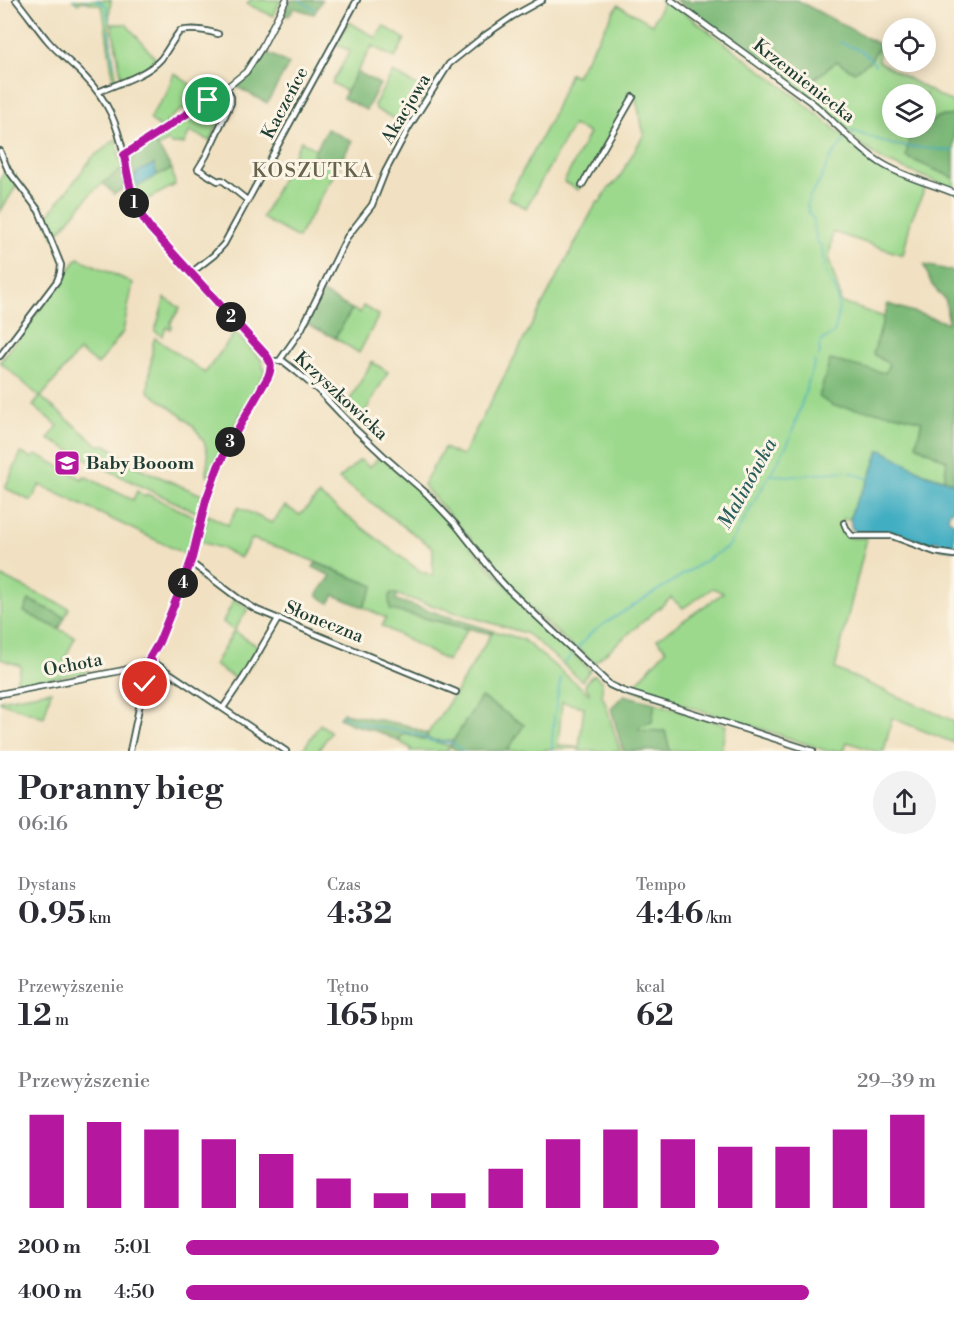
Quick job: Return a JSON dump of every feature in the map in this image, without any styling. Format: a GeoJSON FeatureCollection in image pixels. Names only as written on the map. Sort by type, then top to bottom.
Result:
{"type":"FeatureCollection","features":[{"type":"Feature","properties":{"kind":"street","name":"Krzyszkowicka"},"geometry":{"type":"LineString","coordinates":[[16,0],[47,40],[98,92],[112,113],[121,139],[131,192],[140,214],[152,230],[270,361],[280,360],[288,364],[379,452],[423,490],[456,525],[509,590],[606,682],[614,688],[813,751]]}},
{"type":"Feature","properties":{"kind":"street"},"geometry":{"type":"LineString","coordinates":[[124,155],[226,88],[246,72],[286,0]]}},
{"type":"Feature","properties":{"kind":"street","name":"Kaczeńce"},"geometry":{"type":"LineString","coordinates":[[191,273],[224,244],[357,0]]}},
{"type":"Feature","properties":{"kind":"street","name":"Akacjowa"},"geometry":{"type":"LineString","coordinates":[[280,360],[301,330],[347,237],[372,205],[385,172],[408,128],[449,64],[513,16],[542,0]]}},
{"type":"Feature","properties":{"kind":"street","name":"Krzemieniecka"},"geometry":{"type":"LineString","coordinates":[[671,0],[811,102],[876,160],[901,173],[954,193]]}},
{"type":"Feature","properties":{"kind":"street"},"geometry":{"type":"LineString","coordinates":[[98,92],[152,67],[162,58],[180,31],[192,28],[218,34]]}},
{"type":"Feature","properties":{"kind":"street"},"geometry":{"type":"LineString","coordinates":[[226,88],[231,97],[231,103],[198,169],[218,181],[222,180],[247,200]]}},
{"type":"Feature","properties":{"kind":"street"},"geometry":{"type":"LineString","coordinates":[[582,185],[633,98]]}},
{"type":"Feature","properties":{"kind":"street"},"geometry":{"type":"LineString","coordinates":[[0,151],[8,170],[39,210],[61,265],[57,280],[0,356]]}},
{"type":"Feature","properties":{"kind":"street"},"geometry":{"type":"LineString","coordinates":[[130,751],[151,660],[190,562],[212,481],[228,446],[268,377],[271,368],[270,361]]}},
{"type":"Feature","properties":{"kind":"street"},"geometry":{"type":"LineString","coordinates":[[844,523],[852,536],[892,536],[935,552],[954,555]]}},
{"type":"Feature","properties":{"kind":"street","name":"Słoneczna"},"geometry":{"type":"LineString","coordinates":[[190,562],[248,605],[456,692]]}},
{"type":"Feature","properties":{"kind":"street"},"geometry":{"type":"LineString","coordinates":[[223,708],[278,619]]}},
{"type":"Feature","properties":{"kind":"street"},"geometry":{"type":"LineString","coordinates":[[151,660],[286,751]]}},
{"type":"Feature","properties":{"kind":"street","name":"Ochota"},"geometry":{"type":"LineString","coordinates":[[0,694],[124,670],[151,660]]}},
{"type":"Feature","properties":{"kind":"green space"},"geometry":{"type":"Polygon","coordinates":[[[73,0],[111,0],[110,31],[117,82],[114,84],[103,10],[100,5],[82,1],[78,4],[73,0]]]}},
{"type":"Feature","properties":{"kind":"green space"},"geometry":{"type":"Polygon","coordinates":[[[250,0],[281,0],[273,16],[247,4],[250,0]]]}},
{"type":"Feature","properties":{"kind":"green space"},"geometry":{"type":"Polygon","coordinates":[[[291,0],[322,0],[314,14],[294,8],[288,16],[283,15],[291,0]]]}},
{"type":"Feature","properties":{"kind":"green space"},"geometry":{"type":"Polygon","coordinates":[[[660,0],[667,0],[794,95],[884,170],[926,186],[911,220],[903,255],[833,232],[829,260],[840,302],[884,317],[874,354],[889,364],[885,373],[894,414],[922,421],[947,461],[944,479],[924,473],[879,451],[850,519],[842,519],[845,534],[850,538],[867,538],[835,669],[954,721],[954,743],[892,718],[884,751],[875,751],[847,742],[844,751],[827,751],[631,689],[666,650],[657,639],[723,593],[713,588],[683,608],[671,598],[594,663],[580,650],[574,648],[515,594],[471,539],[423,485],[444,448],[462,456],[597,202],[600,202],[608,189],[618,180],[644,134],[635,95],[578,190],[564,182],[589,133],[573,125],[526,208],[508,198],[550,121],[570,73],[576,76],[618,5],[652,24],[663,3],[660,0]]]}},
{"type":"Feature","properties":{"kind":"green space"},"geometry":{"type":"Polygon","coordinates":[[[676,0],[688,0],[692,3],[693,0],[797,0],[880,45],[870,61],[854,72],[837,61],[811,82],[777,65],[774,70],[676,0]]]}},
{"type":"Feature","properties":{"kind":"green space"},"geometry":{"type":"Polygon","coordinates":[[[349,22],[376,38],[384,26],[405,39],[395,58],[372,46],[346,91],[332,83],[350,51],[336,44],[349,22]]]}},
{"type":"Feature","properties":{"kind":"green space"},"geometry":{"type":"Polygon","coordinates":[[[112,24],[126,24],[157,60],[122,80],[112,24]]]}},
{"type":"Feature","properties":{"kind":"green space"},"geometry":{"type":"Polygon","coordinates":[[[880,45],[878,61],[882,63],[882,72],[897,72],[918,84],[882,84],[882,138],[909,138],[906,157],[954,178],[954,189],[882,160],[854,139],[844,126],[806,93],[774,70],[777,65],[811,82],[837,61],[854,71],[870,61],[880,45]]]}},
{"type":"Feature","properties":{"kind":"green space"},"geometry":{"type":"Polygon","coordinates":[[[264,51],[289,64],[267,103],[237,87],[256,68],[264,51]]]}},
{"type":"Feature","properties":{"kind":"green space"},"geometry":{"type":"Polygon","coordinates":[[[357,72],[380,84],[366,110],[343,98],[357,72]]]}},
{"type":"Feature","properties":{"kind":"green space"},"geometry":{"type":"Polygon","coordinates":[[[393,72],[427,92],[407,123],[377,110],[374,105],[393,72]]]}},
{"type":"Feature","properties":{"kind":"green space"},"geometry":{"type":"Polygon","coordinates":[[[174,73],[205,95],[175,114],[166,122],[167,124],[160,128],[150,119],[166,95],[174,73]]]}},
{"type":"Feature","properties":{"kind":"green space"},"geometry":{"type":"Polygon","coordinates":[[[936,94],[954,103],[954,115],[937,117],[936,94]]]}},
{"type":"Feature","properties":{"kind":"green space"},"geometry":{"type":"Polygon","coordinates":[[[226,95],[227,104],[210,141],[190,131],[184,144],[171,144],[168,141],[158,147],[154,141],[226,95]]]}},
{"type":"Feature","properties":{"kind":"green space"},"geometry":{"type":"Polygon","coordinates":[[[954,115],[954,178],[906,157],[909,138],[936,138],[937,117],[954,115]]]}},
{"type":"Feature","properties":{"kind":"green space"},"geometry":{"type":"Polygon","coordinates":[[[327,129],[352,141],[337,169],[313,155],[327,129]]]}},
{"type":"Feature","properties":{"kind":"green space"},"geometry":{"type":"Polygon","coordinates":[[[116,139],[122,169],[93,191],[54,238],[46,218],[92,158],[116,139]]]}},
{"type":"Feature","properties":{"kind":"green space"},"geometry":{"type":"Polygon","coordinates":[[[154,141],[172,169],[157,175],[154,164],[138,172],[134,178],[132,159],[134,155],[154,141]]]}},
{"type":"Feature","properties":{"kind":"green space"},"geometry":{"type":"Polygon","coordinates":[[[301,141],[316,149],[313,155],[337,169],[298,238],[262,218],[301,141]]]}},
{"type":"Feature","properties":{"kind":"green space"},"geometry":{"type":"Polygon","coordinates":[[[122,169],[127,187],[114,194],[103,183],[122,169]]]}},
{"type":"Feature","properties":{"kind":"green space"},"geometry":{"type":"Polygon","coordinates":[[[172,169],[175,185],[138,204],[132,181],[134,178],[138,187],[172,169]]]}},
{"type":"Feature","properties":{"kind":"green space"},"geometry":{"type":"Polygon","coordinates":[[[6,170],[17,185],[0,212],[0,179],[6,170]]]}},
{"type":"Feature","properties":{"kind":"green space"},"geometry":{"type":"Polygon","coordinates":[[[78,258],[133,283],[123,332],[98,365],[79,351],[41,397],[98,445],[107,445],[132,465],[202,495],[198,513],[48,439],[58,426],[33,406],[40,397],[0,362],[78,258]]]}},
{"type":"Feature","properties":{"kind":"green space"},"geometry":{"type":"Polygon","coordinates":[[[924,265],[954,271],[954,483],[944,479],[947,461],[916,445],[922,421],[894,414],[833,406],[819,397],[830,360],[885,373],[889,364],[873,354],[888,304],[948,323],[946,301],[932,285],[924,265]]]}},
{"type":"Feature","properties":{"kind":"green space"},"geometry":{"type":"Polygon","coordinates":[[[322,293],[352,309],[335,338],[307,324],[322,293]]]}},
{"type":"Feature","properties":{"kind":"green space"},"geometry":{"type":"Polygon","coordinates":[[[165,298],[180,308],[170,324],[172,326],[170,329],[167,327],[162,336],[155,331],[165,298]]]}},
{"type":"Feature","properties":{"kind":"green space"},"geometry":{"type":"Polygon","coordinates":[[[363,306],[379,315],[359,353],[335,338],[352,309],[360,313],[363,306]]]}},
{"type":"Feature","properties":{"kind":"green space"},"geometry":{"type":"Polygon","coordinates":[[[235,333],[261,359],[265,372],[208,476],[206,475],[208,456],[200,436],[185,419],[148,391],[153,343],[155,338],[205,373],[235,333]]]}},
{"type":"Feature","properties":{"kind":"green space"},"geometry":{"type":"Polygon","coordinates":[[[372,362],[388,372],[358,424],[344,410],[372,362]]]}},
{"type":"Feature","properties":{"kind":"green space"},"geometry":{"type":"Polygon","coordinates":[[[21,453],[32,458],[35,455],[42,457],[82,479],[84,476],[133,500],[137,491],[145,497],[147,494],[197,518],[187,555],[40,485],[31,501],[5,488],[21,453]]]}},
{"type":"Feature","properties":{"kind":"green space"},"geometry":{"type":"Polygon","coordinates":[[[380,456],[426,495],[485,563],[590,670],[582,681],[525,633],[391,593],[391,610],[468,629],[447,661],[382,626],[386,618],[363,607],[374,586],[284,549],[252,539],[240,558],[221,548],[201,542],[208,515],[228,525],[238,507],[272,523],[285,506],[300,515],[319,495],[420,571],[433,576],[433,548],[339,479],[360,460],[370,467],[380,456]]]}},
{"type":"Feature","properties":{"kind":"green space"},"geometry":{"type":"Polygon","coordinates":[[[316,563],[374,586],[363,607],[334,595],[329,603],[317,595],[331,576],[313,567],[316,563]]]}},
{"type":"Feature","properties":{"kind":"green space"},"geometry":{"type":"Polygon","coordinates":[[[0,576],[69,608],[65,617],[29,600],[24,612],[75,637],[64,661],[90,672],[15,685],[21,666],[0,659],[0,576]]]}},
{"type":"Feature","properties":{"kind":"green space"},"geometry":{"type":"Polygon","coordinates":[[[391,593],[397,594],[396,600],[493,631],[492,634],[390,610],[391,593]]]}},
{"type":"Feature","properties":{"kind":"green space"},"geometry":{"type":"Polygon","coordinates":[[[234,599],[248,609],[234,631],[223,622],[234,599]]]}},
{"type":"Feature","properties":{"kind":"green space"},"geometry":{"type":"Polygon","coordinates":[[[29,600],[65,617],[59,629],[24,612],[29,600]]]}},
{"type":"Feature","properties":{"kind":"green space"},"geometry":{"type":"Polygon","coordinates":[[[234,631],[262,649],[239,681],[214,665],[234,631]]]}},
{"type":"Feature","properties":{"kind":"green space"},"geometry":{"type":"Polygon","coordinates":[[[493,631],[522,639],[589,694],[585,687],[590,678],[595,675],[602,682],[602,695],[620,751],[579,751],[579,748],[507,751],[524,725],[481,698],[453,741],[431,740],[426,736],[493,631]],[[562,702],[558,745],[579,748],[584,707],[562,702]]]}},
{"type":"Feature","properties":{"kind":"green space"},"geometry":{"type":"Polygon","coordinates":[[[51,691],[44,717],[0,702],[0,700],[51,691]]]}},
{"type":"Feature","properties":{"kind":"green space"},"geometry":{"type":"Polygon","coordinates":[[[624,695],[655,703],[652,722],[640,726],[639,730],[665,731],[670,751],[623,751],[611,708],[624,695]]]}},
{"type":"Feature","properties":{"kind":"green space"},"geometry":{"type":"Polygon","coordinates":[[[481,697],[524,725],[507,751],[457,751],[450,746],[481,697]]]}},
{"type":"Feature","properties":{"kind":"green space"},"geometry":{"type":"Polygon","coordinates":[[[655,703],[726,725],[721,751],[670,751],[665,732],[639,731],[639,726],[652,722],[655,703]]]}},
{"type":"Feature","properties":{"kind":"green space"},"geometry":{"type":"Polygon","coordinates":[[[343,713],[406,725],[428,734],[425,740],[404,733],[398,741],[339,718],[343,713]]]}},
{"type":"Feature","properties":{"kind":"green space"},"geometry":{"type":"Polygon","coordinates":[[[320,724],[331,732],[318,751],[302,751],[320,724]]]}},
{"type":"Feature","properties":{"kind":"green space"},"geometry":{"type":"Polygon","coordinates":[[[404,733],[450,746],[447,751],[410,751],[411,748],[398,741],[404,733]]]}},
{"type":"Feature","properties":{"kind":"water"},"geometry":{"type":"Polygon","coordinates":[[[154,164],[157,175],[138,187],[134,178],[138,172],[154,164]]]}},
{"type":"Feature","properties":{"kind":"water"},"geometry":{"type":"Polygon","coordinates":[[[882,450],[924,473],[954,483],[954,510],[950,511],[948,518],[954,523],[954,550],[940,548],[939,541],[936,540],[931,546],[899,533],[857,532],[852,529],[850,522],[852,509],[869,479],[879,451],[882,450]]]}},
{"type":"Feature","properties":{"kind":"waterway"},"geometry":{"type":"LineString","coordinates":[[95,0],[106,5],[109,22]]}},
{"type":"Feature","properties":{"kind":"waterway"},"geometry":{"type":"LineString","coordinates":[[300,0],[315,10]]}},
{"type":"Feature","properties":{"kind":"waterway"},"geometry":{"type":"LineString","coordinates":[[109,31],[114,66]]}},
{"type":"Feature","properties":{"kind":"waterway"},"geometry":{"type":"LineString","coordinates":[[840,42],[864,53],[875,65]]}},
{"type":"Feature","properties":{"kind":"waterway","name":"Malinówka"},"geometry":{"type":"LineString","coordinates":[[851,132],[894,145],[954,151]]}},
{"type":"Feature","properties":{"kind":"waterway","name":"Malinówka"},"geometry":{"type":"LineString","coordinates":[[818,356],[820,343],[834,333],[839,307],[836,291],[826,273],[822,247],[816,240],[814,222],[807,204],[830,159],[845,139]]}},
{"type":"Feature","properties":{"kind":"waterway","name":"Malinówka"},"geometry":{"type":"LineString","coordinates":[[576,650],[590,634],[607,622],[729,546],[789,441],[815,361]]}},
{"type":"Feature","properties":{"kind":"waterway"},"geometry":{"type":"LineString","coordinates":[[771,475],[794,476],[845,471]]}},
{"type":"Feature","properties":{"kind":"waterway"},"geometry":{"type":"LineString","coordinates":[[850,472],[869,479]]}},
{"type":"Feature","properties":{"kind":"waterway","name":"Malinówka"},"geometry":{"type":"LineString","coordinates":[[565,663],[572,655]]}},
{"type":"Feature","properties":{"kind":"waterway","name":"Malinówka"},"geometry":{"type":"LineString","coordinates":[[552,751],[561,678]]}},
{"type":"Feature","properties":{"kind":"waterway"},"geometry":{"type":"LineString","coordinates":[[341,716],[367,725],[416,734],[431,741],[453,743],[463,751]]}},
{"type":"Feature","properties":{"kind":"place","name":"Baby Booom"},"geometry":{"type":"Point","coordinates":[67,463]}},
{"type":"Feature","properties":{"kind":"district","name":"KOSZUTKA"},"geometry":{"type":"Point","coordinates":[313,171]}},
{"type":"Feature","properties":{"kind":"route"},"geometry":{"type":"LineString","coordinates":[[145,684],[152,661],[149,659],[159,642],[190,562],[212,481],[222,457],[271,368],[270,361],[265,354],[141,217],[131,192],[124,155],[208,100]]}}]}
